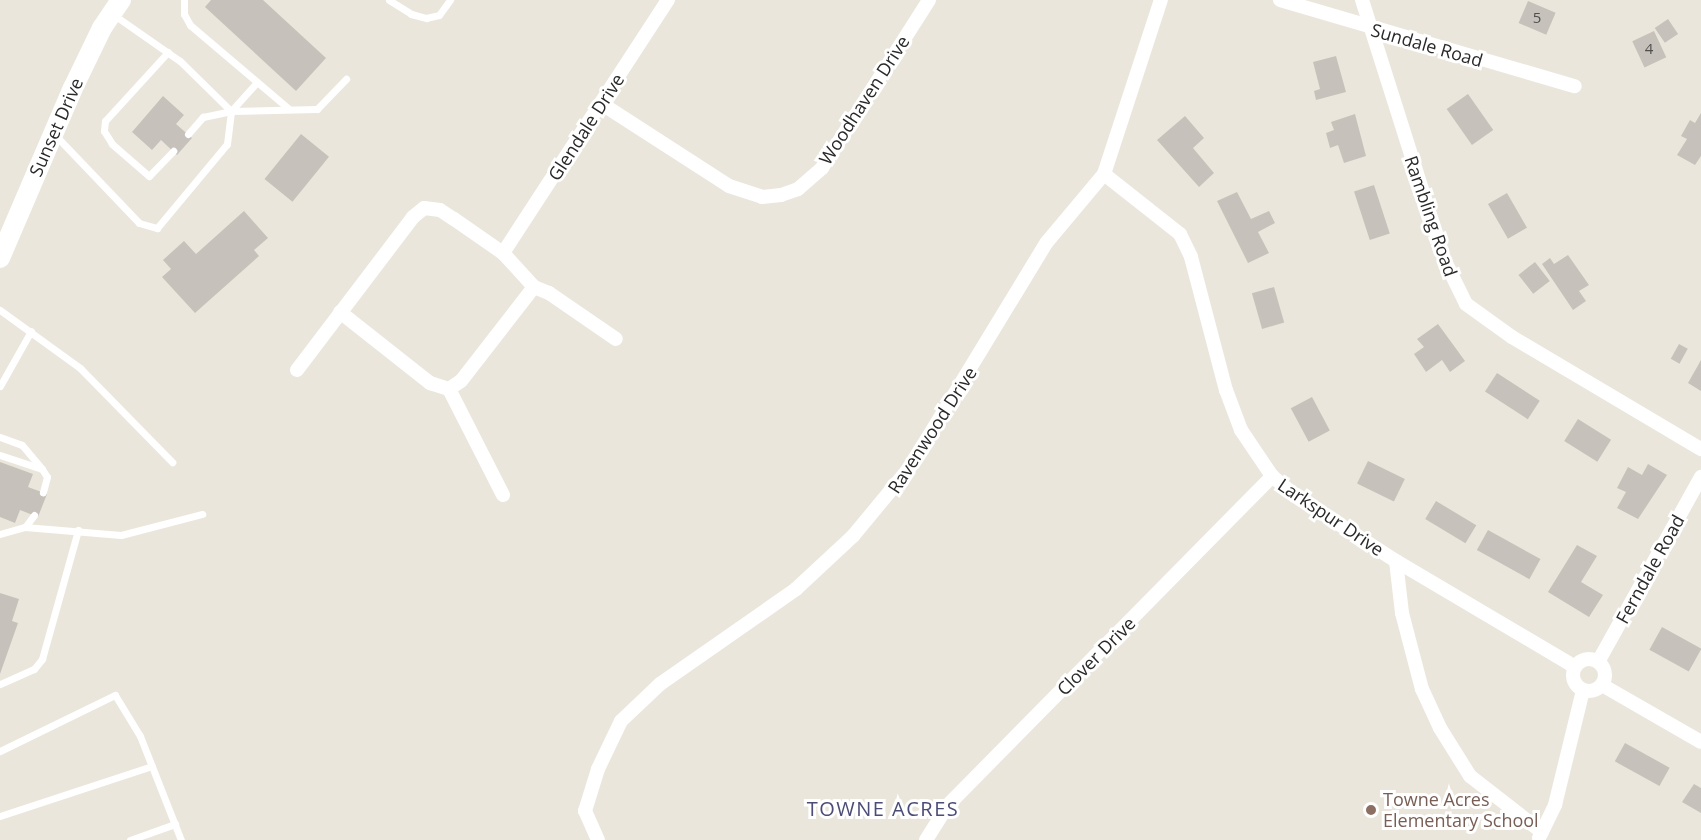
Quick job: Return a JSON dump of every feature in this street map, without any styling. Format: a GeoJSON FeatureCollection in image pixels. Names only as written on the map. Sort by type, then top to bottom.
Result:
{"type":"FeatureCollection","features":[{"type":"Feature","properties":{"kind":"main road","name":"Sunset Drive"},"geometry":{"type":"LineString","coordinates":[[0,258],[87,58],[117,7]]}},
{"type":"Feature","properties":{"kind":"street","name":"Glendale Drive"},"geometry":{"type":"LineString","coordinates":[[503,253],[668,0]]}},
{"type":"Feature","properties":{"kind":"street","name":"Woodhaven Drive"},"geometry":{"type":"LineString","coordinates":[[602,104],[729,186],[762,196],[781,195],[798,189],[822,168],[929,0]]}},
{"type":"Feature","properties":{"kind":"street","name":"Ravenwood Drive"},"geometry":{"type":"LineString","coordinates":[[598,840],[585,811],[609,743],[640,700],[796,589],[894,490],[1047,242],[1104,174],[1161,0]]}},
{"type":"Feature","properties":{"kind":"street","name":"Sundale Road"},"geometry":{"type":"LineString","coordinates":[[1280,0],[1371,30],[1575,86]]}},
{"type":"Feature","properties":{"kind":"street","name":"Rambling Road"},"geometry":{"type":"LineString","coordinates":[[1362,0],[1444,260],[1466,304],[1512,337],[1701,449]]}},
{"type":"Feature","properties":{"kind":"street","name":"Larkspur Drive"},"geometry":{"type":"LineString","coordinates":[[1104,174],[1180,234],[1191,257],[1233,410],[1241,430],[1272,477],[1297,497],[1396,561],[1575,667]]}},
{"type":"Feature","properties":{"kind":"street"},"geometry":{"type":"LineString","coordinates":[[297,370],[413,217],[424,208],[440,210],[503,253],[534,287],[549,293],[616,339]]}},
{"type":"Feature","properties":{"kind":"street"},"geometry":{"type":"LineString","coordinates":[[449,389],[461,381],[534,287]]}},
{"type":"Feature","properties":{"kind":"street"},"geometry":{"type":"LineString","coordinates":[[340,312],[430,382],[449,389],[503,495]]}},
{"type":"Feature","properties":{"kind":"street","name":"Clover Drive"},"geometry":{"type":"LineString","coordinates":[[926,840],[948,806],[1272,477]]}},
{"type":"Feature","properties":{"kind":"street","name":"Ferndale Road"},"geometry":{"type":"LineString","coordinates":[[1598,662],[1701,477]]}},
{"type":"Feature","properties":{"kind":"street"},"geometry":{"type":"LineString","coordinates":[[1396,561],[1402,613],[1422,689],[1440,728],[1470,776],[1540,836],[1555,805],[1583,690]]}},
{"type":"Feature","properties":{"kind":"street"},"geometry":{"type":"LineString","coordinates":[[1588,659],[1598,662],[1606,675],[1602,685],[1593,691],[1583,690],[1575,683],[1575,667],[1588,659]]}},
{"type":"Feature","properties":{"kind":"street"},"geometry":{"type":"LineString","coordinates":[[1602,685],[1701,742]]}},
{"type":"Feature","properties":{"kind":"lane"},"geometry":{"type":"LineString","coordinates":[[184,0],[184,14],[190,25],[289,110]]}},
{"type":"Feature","properties":{"kind":"lane"},"geometry":{"type":"LineString","coordinates":[[389,0],[426,18],[439,15],[450,0]]}},
{"type":"Feature","properties":{"kind":"lane"},"geometry":{"type":"LineString","coordinates":[[117,7],[231,111]]}},
{"type":"Feature","properties":{"kind":"lane"},"geometry":{"type":"LineString","coordinates":[[168,52],[105,121],[104,131],[112,144],[149,176],[173,151]]}},
{"type":"Feature","properties":{"kind":"lane"},"geometry":{"type":"LineString","coordinates":[[188,134],[203,117],[231,111],[317,109],[346,79]]}},
{"type":"Feature","properties":{"kind":"lane"},"geometry":{"type":"LineString","coordinates":[[54,134],[139,223],[158,228],[227,144],[231,111],[257,82]]}},
{"type":"Feature","properties":{"kind":"lane"},"geometry":{"type":"LineString","coordinates":[[0,310],[31,330],[80,368],[172,462]]}},
{"type":"Feature","properties":{"kind":"lane"},"geometry":{"type":"LineString","coordinates":[[0,386],[31,330]]}},
{"type":"Feature","properties":{"kind":"lane"},"geometry":{"type":"LineString","coordinates":[[0,437],[22,445],[42,469],[47,477],[43,492]]}},
{"type":"Feature","properties":{"kind":"lane"},"geometry":{"type":"LineString","coordinates":[[0,455],[42,469]]}},
{"type":"Feature","properties":{"kind":"lane"},"geometry":{"type":"LineString","coordinates":[[0,534],[25,527],[120,535],[202,514]]}},
{"type":"Feature","properties":{"kind":"lane"},"geometry":{"type":"LineString","coordinates":[[25,527],[34,515]]}},
{"type":"Feature","properties":{"kind":"lane"},"geometry":{"type":"LineString","coordinates":[[0,684],[34,669],[42,659],[78,530]]}},
{"type":"Feature","properties":{"kind":"lane"},"geometry":{"type":"LineString","coordinates":[[0,751],[115,695],[140,736],[181,840]]}},
{"type":"Feature","properties":{"kind":"lane"},"geometry":{"type":"LineString","coordinates":[[0,816],[152,766]]}},
{"type":"Feature","properties":{"kind":"lane"},"geometry":{"type":"LineString","coordinates":[[130,840],[175,824]]}},
{"type":"Feature","properties":{"kind":"building"},"geometry":{"type":"Polygon","coordinates":[[[211,0],[263,0],[326,58],[296,91],[205,7],[211,0]]]}},
{"type":"Feature","properties":{"kind":"building"},"geometry":{"type":"Polygon","coordinates":[[[1528,1],[1556,13],[1546,35],[1519,23],[1528,1]]]}},
{"type":"Feature","properties":{"kind":"building"},"geometry":{"type":"Polygon","coordinates":[[[1668,19],[1678,34],[1665,43],[1655,28],[1668,19]]]}},
{"type":"Feature","properties":{"kind":"building"},"geometry":{"type":"Polygon","coordinates":[[[1654,31],[1666,57],[1645,67],[1632,41],[1654,31]]]}},
{"type":"Feature","properties":{"kind":"building"},"geometry":{"type":"Polygon","coordinates":[[[1336,56],[1346,92],[1316,100],[1314,91],[1320,89],[1313,62],[1336,56]]]}},
{"type":"Feature","properties":{"kind":"building"},"geometry":{"type":"Polygon","coordinates":[[[1468,94],[1493,130],[1472,145],[1447,109],[1468,94]]]}},
{"type":"Feature","properties":{"kind":"building"},"geometry":{"type":"Polygon","coordinates":[[[163,96],[184,115],[176,124],[192,138],[177,155],[161,140],[152,150],[132,132],[163,96]]]}},
{"type":"Feature","properties":{"kind":"building"},"geometry":{"type":"Polygon","coordinates":[[[1701,113],[1701,156],[1695,165],[1677,155],[1687,139],[1681,136],[1690,120],[1695,123],[1701,113]]]}},
{"type":"Feature","properties":{"kind":"building"},"geometry":{"type":"Polygon","coordinates":[[[1355,114],[1366,156],[1344,163],[1338,145],[1330,148],[1326,133],[1334,130],[1331,122],[1355,114]]]}},
{"type":"Feature","properties":{"kind":"building"},"geometry":{"type":"Polygon","coordinates":[[[1185,116],[1204,138],[1193,148],[1214,173],[1199,187],[1157,140],[1185,116]]]}},
{"type":"Feature","properties":{"kind":"building"},"geometry":{"type":"Polygon","coordinates":[[[301,134],[329,157],[292,202],[264,179],[301,134]]]}},
{"type":"Feature","properties":{"kind":"building"},"geometry":{"type":"Polygon","coordinates":[[[1374,185],[1390,234],[1370,240],[1354,191],[1374,185]]]}},
{"type":"Feature","properties":{"kind":"building"},"geometry":{"type":"Polygon","coordinates":[[[1237,192],[1251,219],[1269,211],[1275,223],[1258,232],[1269,253],[1248,263],[1217,201],[1237,192]]]}},
{"type":"Feature","properties":{"kind":"building"},"geometry":{"type":"Polygon","coordinates":[[[1507,193],[1527,228],[1508,239],[1488,204],[1507,193]]]}},
{"type":"Feature","properties":{"kind":"building"},"geometry":{"type":"Polygon","coordinates":[[[244,211],[268,238],[254,250],[259,256],[195,313],[162,277],[171,269],[163,260],[184,241],[196,254],[244,211]]]}},
{"type":"Feature","properties":{"kind":"building"},"geometry":{"type":"Polygon","coordinates":[[[1568,255],[1589,285],[1579,291],[1586,301],[1573,310],[1542,264],[1550,258],[1554,264],[1568,255]]]}},
{"type":"Feature","properties":{"kind":"building"},"geometry":{"type":"Polygon","coordinates":[[[1535,262],[1550,281],[1533,294],[1518,275],[1535,262]]]}},
{"type":"Feature","properties":{"kind":"building"},"geometry":{"type":"Polygon","coordinates":[[[1274,287],[1284,323],[1262,329],[1252,293],[1274,287]]]}},
{"type":"Feature","properties":{"kind":"building"},"geometry":{"type":"Polygon","coordinates":[[[1438,324],[1465,361],[1450,372],[1442,360],[1426,372],[1414,354],[1424,347],[1417,339],[1438,324]]]}},
{"type":"Feature","properties":{"kind":"building"},"geometry":{"type":"Polygon","coordinates":[[[1679,344],[1688,349],[1680,364],[1671,359],[1679,344]]]}},
{"type":"Feature","properties":{"kind":"building"},"geometry":{"type":"Polygon","coordinates":[[[1701,360],[1701,391],[1688,383],[1701,360]]]}},
{"type":"Feature","properties":{"kind":"building"},"geometry":{"type":"Polygon","coordinates":[[[1497,373],[1540,401],[1528,419],[1485,391],[1497,373]]]}},
{"type":"Feature","properties":{"kind":"building"},"geometry":{"type":"Polygon","coordinates":[[[1312,397],[1330,431],[1309,442],[1291,408],[1312,397]]]}},
{"type":"Feature","properties":{"kind":"building"},"geometry":{"type":"Polygon","coordinates":[[[1578,419],[1611,440],[1597,462],[1564,441],[1578,419]]]}},
{"type":"Feature","properties":{"kind":"building"},"geometry":{"type":"Polygon","coordinates":[[[1368,461],[1405,479],[1394,501],[1357,483],[1368,461]]]}},
{"type":"Feature","properties":{"kind":"building"},"geometry":{"type":"Polygon","coordinates":[[[0,462],[33,474],[28,487],[47,494],[38,517],[20,510],[15,523],[0,517],[0,462]]]}},
{"type":"Feature","properties":{"kind":"building"},"geometry":{"type":"Polygon","coordinates":[[[1648,464],[1667,475],[1638,519],[1617,508],[1626,492],[1617,488],[1628,467],[1642,475],[1648,464]]]}},
{"type":"Feature","properties":{"kind":"building"},"geometry":{"type":"Polygon","coordinates":[[[1436,501],[1476,525],[1465,543],[1425,519],[1436,501]]]}},
{"type":"Feature","properties":{"kind":"building"},"geometry":{"type":"Polygon","coordinates":[[[1488,530],[1540,559],[1529,579],[1477,550],[1488,530]]]}},
{"type":"Feature","properties":{"kind":"building"},"geometry":{"type":"Polygon","coordinates":[[[1577,545],[1597,556],[1581,582],[1603,595],[1589,617],[1548,592],[1577,545]]]}},
{"type":"Feature","properties":{"kind":"building"},"geometry":{"type":"Polygon","coordinates":[[[0,593],[19,599],[12,621],[18,623],[0,674],[0,593]]]}},
{"type":"Feature","properties":{"kind":"building"},"geometry":{"type":"Polygon","coordinates":[[[1662,627],[1701,649],[1689,672],[1649,650],[1662,627]]]}},
{"type":"Feature","properties":{"kind":"building"},"geometry":{"type":"Polygon","coordinates":[[[1625,743],[1670,768],[1659,786],[1615,761],[1625,743]]]}},
{"type":"Feature","properties":{"kind":"building"},"geometry":{"type":"Polygon","coordinates":[[[1694,784],[1701,788],[1701,813],[1682,802],[1694,784]]]}},
{"type":"Feature","properties":{"kind":"place","name":"Towne Acres Elementary School"},"geometry":{"type":"Point","coordinates":[1371,810]}},
{"type":"Feature","properties":{"kind":"district","name":"TOWNE ACRES"},"geometry":{"type":"Point","coordinates":[883,808]}}]}
